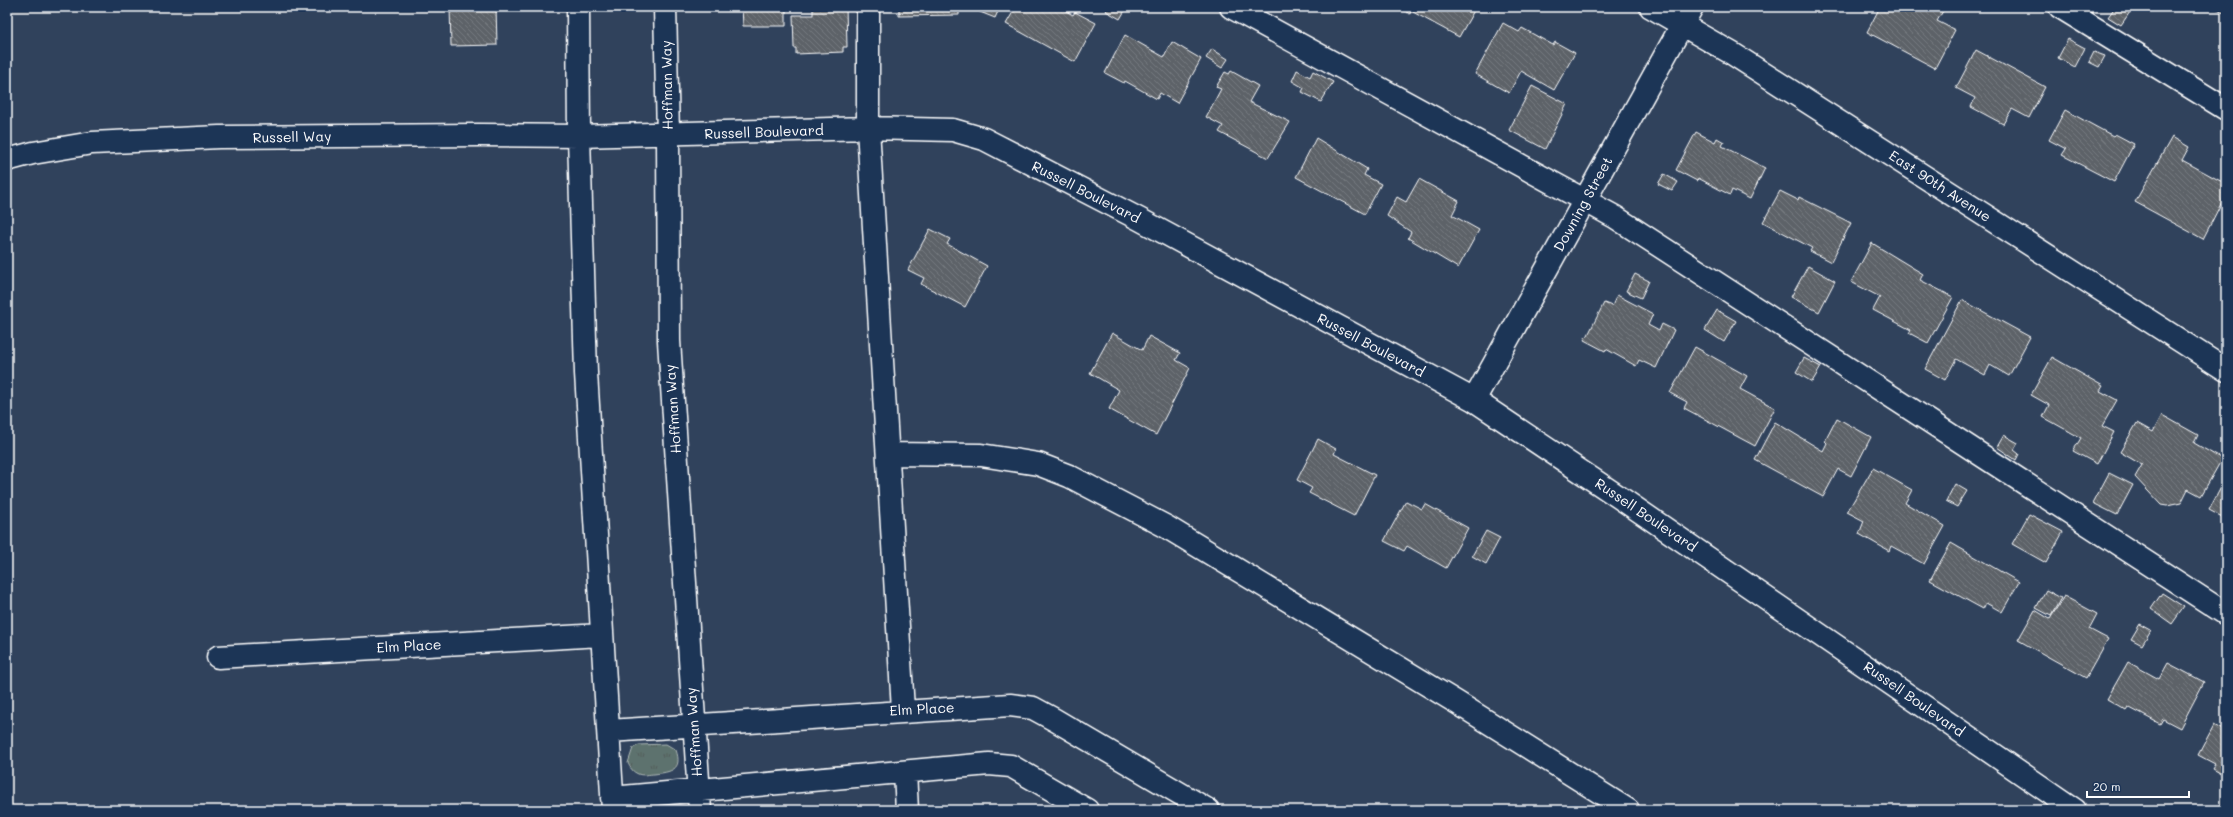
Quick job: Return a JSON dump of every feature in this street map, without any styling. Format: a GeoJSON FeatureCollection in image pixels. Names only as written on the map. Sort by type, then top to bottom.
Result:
{"type":"FeatureCollection","features":[{"type":"Feature","properties":{"kind":"street"},"geometry":{"type":"LineString","coordinates":[[578,7],[579,136],[586,372],[601,635],[613,804],[699,800],[905,772],[989,764],[1011,766],[1087,810]]}},
{"type":"Feature","properties":{"kind":"street","name":"Hoffman Way"},"geometry":{"type":"LineString","coordinates":[[665,7],[668,134],[669,341],[699,800]]}},
{"type":"Feature","properties":{"kind":"street"},"geometry":{"type":"LineString","coordinates":[[868,7],[868,128],[903,710]]}},
{"type":"Feature","properties":{"kind":"street"},"geometry":{"type":"LineString","coordinates":[[1232,7],[1615,217],[2226,614]]}},
{"type":"Feature","properties":{"kind":"street","name":"East 90th Avenue"},"geometry":{"type":"LineString","coordinates":[[1651,7],[1687,16],[1733,54],[2226,370]]}},
{"type":"Feature","properties":{"kind":"street"},"geometry":{"type":"LineString","coordinates":[[2060,7],[2226,109]]}},
{"type":"Feature","properties":{"kind":"street","name":"Downing Street"},"geometry":{"type":"LineString","coordinates":[[1474,400],[1687,16]]}},
{"type":"Feature","properties":{"kind":"street","name":"Russell Boulevard"},"geometry":{"type":"LineString","coordinates":[[579,136],[868,128],[953,130],[984,139],[1139,219],[1474,400],[1626,501],[2076,810]]}},
{"type":"Feature","properties":{"kind":"street","name":"Russell Way"},"geometry":{"type":"LineString","coordinates":[[7,160],[33,153],[92,143],[219,137],[479,134],[579,136]]}},
{"type":"Feature","properties":{"kind":"street"},"geometry":{"type":"LineString","coordinates":[[888,454],[981,455],[1038,464],[1069,476],[1165,526],[1456,702],[1628,810]]}},
{"type":"Feature","properties":{"kind":"street","name":"Elm Place"},"geometry":{"type":"LineString","coordinates":[[218,656],[601,635]]}},
{"type":"Feature","properties":{"kind":"street","name":"Elm Place"},"geometry":{"type":"LineString","coordinates":[[609,731],[903,710],[1010,705],[1033,708],[1208,810]]}},
{"type":"Feature","properties":{"kind":"street"},"geometry":{"type":"LineString","coordinates":[[905,772],[908,810]]}},
{"type":"Feature","properties":{"kind":"green space"},"geometry":{"type":"Polygon","coordinates":[[[666,744],[676,750],[678,762],[674,769],[666,772],[644,775],[640,775],[633,771],[628,763],[633,748],[639,745],[666,744]]]}},
{"type":"Feature","properties":{"kind":"building"},"geometry":{"type":"Polygon","coordinates":[[[450,7],[496,7],[497,45],[451,46],[450,7]]]}},
{"type":"Feature","properties":{"kind":"building"},"geometry":{"type":"Polygon","coordinates":[[[742,7],[786,7],[786,26],[743,26],[742,7]]]}},
{"type":"Feature","properties":{"kind":"building"},"geometry":{"type":"Polygon","coordinates":[[[813,7],[846,7],[847,47],[843,47],[843,52],[796,54],[796,48],[794,48],[793,15],[813,15],[813,7]]]}},
{"type":"Feature","properties":{"kind":"building"},"geometry":{"type":"Polygon","coordinates":[[[899,7],[1000,7],[995,18],[975,10],[975,8],[959,9],[959,15],[899,16],[899,7]]]}},
{"type":"Feature","properties":{"kind":"building"},"geometry":{"type":"Polygon","coordinates":[[[1016,7],[1059,7],[1073,15],[1075,12],[1096,23],[1075,62],[1006,24],[1016,7]]]}},
{"type":"Feature","properties":{"kind":"building"},"geometry":{"type":"Polygon","coordinates":[[[1109,7],[1127,7],[1120,19],[1106,11],[1109,7]]]}},
{"type":"Feature","properties":{"kind":"building"},"geometry":{"type":"Polygon","coordinates":[[[1397,7],[1476,7],[1459,37],[1411,11],[1410,14],[1397,7]]]}},
{"type":"Feature","properties":{"kind":"building"},"geometry":{"type":"Polygon","coordinates":[[[1880,7],[1892,7],[1899,11],[1902,7],[1936,7],[1943,11],[1937,21],[1955,30],[1935,68],[1867,32],[1880,7]]]}},
{"type":"Feature","properties":{"kind":"building"},"geometry":{"type":"Polygon","coordinates":[[[2115,7],[2128,7],[2132,9],[2121,25],[2108,17],[2115,7]]]}},
{"type":"Feature","properties":{"kind":"building"},"geometry":{"type":"Polygon","coordinates":[[[2214,7],[2226,7],[2226,12],[2225,13],[2214,7]]]}},
{"type":"Feature","properties":{"kind":"building"},"geometry":{"type":"Polygon","coordinates":[[[1503,23],[1519,32],[1522,28],[1553,45],[1555,42],[1575,53],[1554,90],[1521,71],[1509,93],[1475,74],[1503,23]]]}},
{"type":"Feature","properties":{"kind":"building"},"geometry":{"type":"Polygon","coordinates":[[[1125,35],[1164,57],[1172,42],[1201,59],[1177,103],[1160,93],[1157,99],[1125,81],[1124,83],[1105,73],[1125,35]]]}},
{"type":"Feature","properties":{"kind":"building"},"geometry":{"type":"Polygon","coordinates":[[[2068,39],[2085,48],[2075,67],[2058,58],[2068,39]]]}},
{"type":"Feature","properties":{"kind":"building"},"geometry":{"type":"Polygon","coordinates":[[[1212,49],[1228,59],[1222,68],[1206,58],[1212,49]]]}},
{"type":"Feature","properties":{"kind":"building"},"geometry":{"type":"Polygon","coordinates":[[[1976,50],[2045,87],[2029,118],[2012,109],[2003,124],[1971,107],[1975,98],[1956,88],[1976,50]]]}},
{"type":"Feature","properties":{"kind":"building"},"geometry":{"type":"Polygon","coordinates":[[[2094,52],[2105,56],[2099,67],[2089,62],[2094,52]]]}},
{"type":"Feature","properties":{"kind":"building"},"geometry":{"type":"Polygon","coordinates":[[[1297,70],[1310,77],[1313,71],[1333,82],[1321,102],[1302,92],[1304,88],[1292,81],[1297,70]]]}},
{"type":"Feature","properties":{"kind":"building"},"geometry":{"type":"Polygon","coordinates":[[[1231,71],[1258,86],[1249,102],[1290,122],[1268,158],[1219,132],[1223,126],[1206,117],[1221,89],[1216,87],[1225,72],[1229,74],[1231,71]]]}},
{"type":"Feature","properties":{"kind":"building"},"geometry":{"type":"Polygon","coordinates":[[[1532,86],[1567,104],[1545,149],[1509,130],[1532,86]]]}},
{"type":"Feature","properties":{"kind":"building"},"geometry":{"type":"Polygon","coordinates":[[[2065,110],[2113,136],[2115,134],[2134,144],[2114,182],[2062,155],[2066,149],[2049,140],[2065,110]]]}},
{"type":"Feature","properties":{"kind":"building"},"geometry":{"type":"Polygon","coordinates":[[[1696,132],[1715,142],[1717,138],[1724,142],[1722,146],[1765,168],[1750,199],[1732,190],[1730,195],[1698,178],[1697,181],[1676,170],[1696,132]]]}},
{"type":"Feature","properties":{"kind":"building"},"geometry":{"type":"Polygon","coordinates":[[[2172,137],[2189,147],[2182,160],[2226,184],[2226,194],[2203,239],[2135,202],[2172,137]]]}},
{"type":"Feature","properties":{"kind":"building"},"geometry":{"type":"Polygon","coordinates":[[[1316,138],[1367,169],[1364,175],[1381,184],[1365,214],[1296,177],[1316,138]]]}},
{"type":"Feature","properties":{"kind":"building"},"geometry":{"type":"Polygon","coordinates":[[[1664,174],[1678,182],[1672,191],[1658,184],[1664,174]]]}},
{"type":"Feature","properties":{"kind":"building"},"geometry":{"type":"Polygon","coordinates":[[[1419,179],[1459,201],[1452,215],[1479,230],[1458,268],[1408,238],[1411,232],[1387,216],[1397,197],[1406,202],[1419,179]]]}},
{"type":"Feature","properties":{"kind":"building"},"geometry":{"type":"Polygon","coordinates":[[[1780,191],[1798,200],[1799,197],[1851,223],[1831,262],[1810,251],[1812,248],[1763,222],[1780,191]]]}},
{"type":"Feature","properties":{"kind":"building"},"geometry":{"type":"Polygon","coordinates":[[[930,229],[950,239],[947,244],[987,266],[965,307],[921,284],[924,278],[908,270],[930,229]]]}},
{"type":"Feature","properties":{"kind":"building"},"geometry":{"type":"Polygon","coordinates":[[[1872,243],[1923,274],[1920,280],[1953,297],[1928,343],[1909,333],[1911,330],[1873,310],[1880,297],[1851,282],[1872,243]]]}},
{"type":"Feature","properties":{"kind":"building"},"geometry":{"type":"Polygon","coordinates":[[[1808,266],[1835,281],[1819,312],[1791,297],[1808,266]]]}},
{"type":"Feature","properties":{"kind":"building"},"geometry":{"type":"Polygon","coordinates":[[[1635,274],[1649,281],[1641,298],[1626,291],[1635,274]]]}},
{"type":"Feature","properties":{"kind":"building"},"geometry":{"type":"Polygon","coordinates":[[[1617,295],[1653,314],[1648,325],[1659,331],[1662,324],[1674,330],[1656,368],[1639,360],[1636,366],[1606,349],[1605,351],[1584,340],[1586,336],[1587,337],[1604,303],[1612,306],[1617,295]]]}},
{"type":"Feature","properties":{"kind":"building"},"geometry":{"type":"Polygon","coordinates":[[[1962,300],[2030,337],[2009,376],[1990,365],[1985,375],[1956,359],[1945,380],[1925,369],[1962,300]]]}},
{"type":"Feature","properties":{"kind":"building"},"geometry":{"type":"Polygon","coordinates":[[[1717,310],[1736,321],[1724,342],[1705,330],[1717,310]]]}},
{"type":"Feature","properties":{"kind":"building"},"geometry":{"type":"Polygon","coordinates":[[[1112,333],[1142,350],[1149,336],[1180,353],[1176,360],[1190,368],[1156,435],[1109,409],[1119,390],[1090,373],[1112,333]]]}},
{"type":"Feature","properties":{"kind":"building"},"geometry":{"type":"Polygon","coordinates":[[[1695,347],[1747,376],[1740,389],[1775,408],[1755,446],[1684,408],[1687,402],[1670,393],[1695,347]]]}},
{"type":"Feature","properties":{"kind":"building"},"geometry":{"type":"Polygon","coordinates":[[[2052,357],[2103,386],[2100,391],[2117,400],[2102,426],[2114,432],[2097,464],[2073,451],[2081,438],[2043,417],[2049,405],[2031,395],[2052,357]]]}},
{"type":"Feature","properties":{"kind":"building"},"geometry":{"type":"Polygon","coordinates":[[[1804,358],[1821,367],[1812,382],[1796,372],[1804,358]]]}},
{"type":"Feature","properties":{"kind":"building"},"geometry":{"type":"Polygon","coordinates":[[[2162,415],[2198,435],[2194,443],[2222,459],[2201,496],[2188,489],[2181,503],[2167,506],[2161,505],[2135,477],[2142,465],[2120,452],[2137,423],[2153,432],[2162,415]]]}},
{"type":"Feature","properties":{"kind":"building"},"geometry":{"type":"Polygon","coordinates":[[[1837,418],[1871,437],[1851,476],[1838,469],[1823,497],[1755,460],[1775,422],[1823,451],[1827,443],[1825,441],[1837,418]]]}},
{"type":"Feature","properties":{"kind":"building"},"geometry":{"type":"Polygon","coordinates":[[[2004,435],[2018,443],[2014,450],[2019,454],[2016,460],[1997,447],[2004,435]]]}},
{"type":"Feature","properties":{"kind":"building"},"geometry":{"type":"Polygon","coordinates":[[[1318,439],[1336,449],[1334,454],[1375,475],[1354,516],[1309,493],[1312,488],[1297,480],[1318,439]]]}},
{"type":"Feature","properties":{"kind":"building"},"geometry":{"type":"Polygon","coordinates":[[[1873,468],[1912,490],[1905,503],[1945,526],[1924,564],[1891,546],[1889,551],[1859,534],[1864,521],[1847,512],[1873,468]]]}},
{"type":"Feature","properties":{"kind":"building"},"geometry":{"type":"Polygon","coordinates":[[[2109,473],[2133,485],[2117,515],[2093,503],[2109,473]]]}},
{"type":"Feature","properties":{"kind":"building"},"geometry":{"type":"Polygon","coordinates":[[[2226,478],[2226,519],[2209,510],[2226,478]]]}},
{"type":"Feature","properties":{"kind":"building"},"geometry":{"type":"Polygon","coordinates":[[[1955,484],[1967,491],[1957,507],[1946,501],[1955,484]]]}},
{"type":"Feature","properties":{"kind":"building"},"geometry":{"type":"Polygon","coordinates":[[[1406,501],[1422,509],[1425,504],[1468,528],[1446,568],[1407,546],[1404,551],[1384,541],[1406,501]]]}},
{"type":"Feature","properties":{"kind":"building"},"geometry":{"type":"Polygon","coordinates":[[[2029,514],[2063,532],[2046,563],[2012,544],[2029,514]]]}},
{"type":"Feature","properties":{"kind":"building"},"geometry":{"type":"Polygon","coordinates":[[[1486,531],[1500,538],[1486,564],[1472,556],[1486,531]]]}},
{"type":"Feature","properties":{"kind":"building"},"geometry":{"type":"Polygon","coordinates":[[[1951,543],[2019,582],[2002,612],[1986,603],[1983,609],[1930,580],[1951,543]]]}},
{"type":"Feature","properties":{"kind":"building"},"geometry":{"type":"Polygon","coordinates":[[[2046,590],[2061,598],[2051,616],[2036,608],[2046,590]]]}},
{"type":"Feature","properties":{"kind":"building"},"geometry":{"type":"Polygon","coordinates":[[[2162,593],[2184,607],[2172,624],[2151,609],[2162,593]]]}},
{"type":"Feature","properties":{"kind":"building"},"geometry":{"type":"Polygon","coordinates":[[[2064,596],[2097,614],[2089,629],[2108,639],[2086,678],[2018,640],[2035,610],[2050,619],[2064,596]]]}},
{"type":"Feature","properties":{"kind":"building"},"geometry":{"type":"Polygon","coordinates":[[[2140,624],[2151,630],[2142,645],[2131,639],[2140,624]]]}},
{"type":"Feature","properties":{"kind":"building"},"geometry":{"type":"Polygon","coordinates":[[[2128,662],[2159,679],[2168,663],[2204,682],[2180,728],[2163,719],[2160,724],[2128,707],[2126,710],[2107,699],[2128,662]]]}},
{"type":"Feature","properties":{"kind":"building"},"geometry":{"type":"Polygon","coordinates":[[[2214,725],[2226,732],[2226,777],[2212,769],[2215,764],[2198,755],[2214,725]]]}}]}
